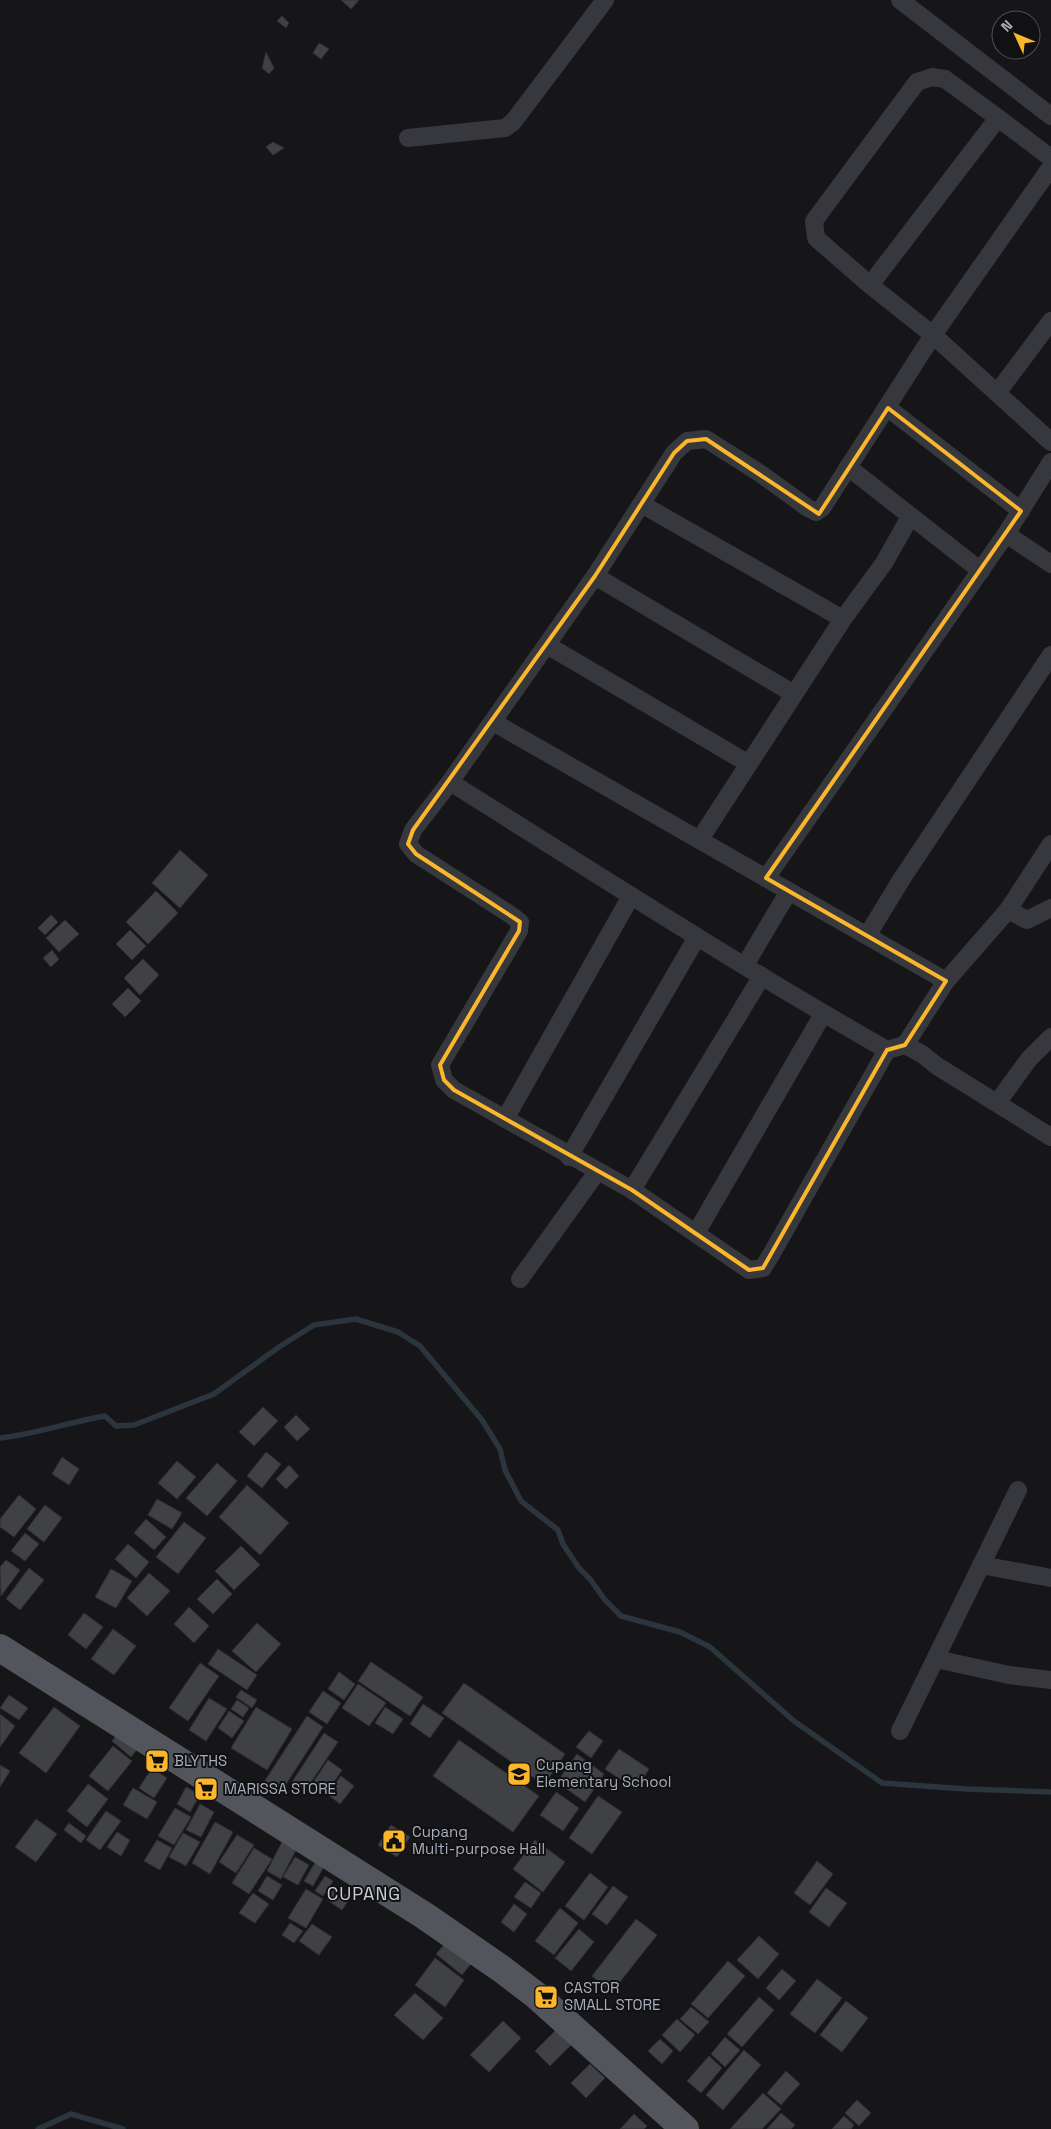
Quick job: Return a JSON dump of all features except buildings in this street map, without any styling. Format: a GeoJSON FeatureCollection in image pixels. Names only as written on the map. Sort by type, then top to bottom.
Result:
{"type":"FeatureCollection","features":[{"type":"Feature","properties":{"kind":"main road"},"geometry":{"type":"LineString","coordinates":[[0,1648],[426,1916],[495,1964],[537,1996],[685,2129]]}},
{"type":"Feature","properties":{"kind":"street"},"geometry":{"type":"LineString","coordinates":[[408,138],[505,128],[513,122],[605,0]]}},
{"type":"Feature","properties":{"kind":"street"},"geometry":{"type":"LineString","coordinates":[[900,0],[1051,116]]}},
{"type":"Feature","properties":{"kind":"street"},"geometry":{"type":"LineString","coordinates":[[1051,158],[946,79],[932,77],[917,82],[814,221],[816,238],[870,285],[933,335],[1051,442]]}},
{"type":"Feature","properties":{"kind":"street"},"geometry":{"type":"LineString","coordinates":[[870,285],[998,118]]}},
{"type":"Feature","properties":{"kind":"street"},"geometry":{"type":"LineString","coordinates":[[1051,167],[933,335],[888,408],[822,508],[816,512],[706,439],[687,441],[674,453],[643,505],[595,576],[450,782],[412,830],[408,844],[416,854],[511,914],[520,922],[519,931],[440,1065],[444,1080],[454,1090],[569,1157],[632,1190],[749,1270],[763,1268],[887,1050],[905,1045],[946,981],[1008,910],[1051,844]]}},
{"type":"Feature","properties":{"kind":"street"},"geometry":{"type":"LineString","coordinates":[[998,393],[1051,321]]}},
{"type":"Feature","properties":{"kind":"street"},"geometry":{"type":"LineString","coordinates":[[888,408],[1020,511]]}},
{"type":"Feature","properties":{"kind":"street"},"geometry":{"type":"LineString","coordinates":[[766,878],[981,571],[1051,462]]}},
{"type":"Feature","properties":{"kind":"street"},"geometry":{"type":"LineString","coordinates":[[848,467],[981,571]]}},
{"type":"Feature","properties":{"kind":"street"},"geometry":{"type":"LineString","coordinates":[[643,505],[843,619]]}},
{"type":"Feature","properties":{"kind":"street"},"geometry":{"type":"LineString","coordinates":[[700,839],[843,619],[884,563],[910,517]]}},
{"type":"Feature","properties":{"kind":"street"},"geometry":{"type":"LineString","coordinates":[[1006,534],[1051,564]]}},
{"type":"Feature","properties":{"kind":"street"},"geometry":{"type":"LineString","coordinates":[[595,576],[794,694]]}},
{"type":"Feature","properties":{"kind":"street"},"geometry":{"type":"LineString","coordinates":[[547,645],[749,764]]}},
{"type":"Feature","properties":{"kind":"street"},"geometry":{"type":"LineString","coordinates":[[867,936],[901,880],[1051,655]]}},
{"type":"Feature","properties":{"kind":"street"},"geometry":{"type":"LineString","coordinates":[[492,722],[946,981]]}},
{"type":"Feature","properties":{"kind":"street"},"geometry":{"type":"LineString","coordinates":[[450,782],[697,937],[823,1014],[887,1050]]}},
{"type":"Feature","properties":{"kind":"street"},"geometry":{"type":"LineString","coordinates":[[745,965],[789,892]]}},
{"type":"Feature","properties":{"kind":"street"},"geometry":{"type":"LineString","coordinates":[[505,1119],[631,896]]}},
{"type":"Feature","properties":{"kind":"street"},"geometry":{"type":"LineString","coordinates":[[1008,910],[1027,920],[1051,908]]}},
{"type":"Feature","properties":{"kind":"street"},"geometry":{"type":"LineString","coordinates":[[569,1157],[697,937]]}},
{"type":"Feature","properties":{"kind":"street"},"geometry":{"type":"LineString","coordinates":[[632,1190],[762,976]]}},
{"type":"Feature","properties":{"kind":"street"},"geometry":{"type":"LineString","coordinates":[[696,1233],[823,1014]]}},
{"type":"Feature","properties":{"kind":"street"},"geometry":{"type":"LineString","coordinates":[[997,1103],[1029,1059],[1051,1037]]}},
{"type":"Feature","properties":{"kind":"street"},"geometry":{"type":"LineString","coordinates":[[905,1045],[1051,1137]]}},
{"type":"Feature","properties":{"kind":"street"},"geometry":{"type":"LineString","coordinates":[[520,1279],[597,1172]]}},
{"type":"Feature","properties":{"kind":"street"},"geometry":{"type":"LineString","coordinates":[[900,1731],[1018,1490]]}},
{"type":"Feature","properties":{"kind":"street"},"geometry":{"type":"LineString","coordinates":[[981,1565],[1051,1578]]}},
{"type":"Feature","properties":{"kind":"street"},"geometry":{"type":"LineString","coordinates":[[936,1659],[1009,1675],[1051,1680]]}},
{"type":"Feature","properties":{"kind":"highlighted area"},"geometry":{"type":"Polygon","coordinates":[[[888,408],[1021,511],[766,878],[946,981],[905,1045],[887,1050],[763,1268],[749,1270],[632,1190],[454,1090],[444,1080],[440,1065],[519,931],[520,922],[416,854],[408,844],[413,830],[595,576],[674,453],[687,441],[706,439],[819,514],[888,408]]]}},
{"type":"Feature","properties":{"kind":"waterway"},"geometry":{"type":"LineString","coordinates":[[0,1438],[27,1434],[105,1416],[116,1426],[134,1425],[214,1394],[279,1347],[314,1325],[356,1319],[398,1332],[420,1346],[482,1420],[500,1449],[505,1470],[521,1501],[558,1530],[563,1544],[579,1568],[590,1579],[605,1600],[621,1616],[680,1632],[710,1647],[794,1721],[882,1783],[966,1789],[1051,1792]]}},
{"type":"Feature","properties":{"kind":"waterway"},"geometry":{"type":"LineString","coordinates":[[38,2129],[71,2114],[123,2129]]}},
{"type":"Feature","properties":{"kind":"place","name":"BLYTHS"},"geometry":{"type":"Point","coordinates":[157,1761]}},
{"type":"Feature","properties":{"kind":"place","name":"Cupang Elementary School"},"geometry":{"type":"Point","coordinates":[519,1774]}},
{"type":"Feature","properties":{"kind":"place","name":"MARISSA STORE"},"geometry":{"type":"Point","coordinates":[206,1789]}},
{"type":"Feature","properties":{"kind":"place","name":"Cupang Multi-purpose Hall"},"geometry":{"type":"Point","coordinates":[394,1841]}},
{"type":"Feature","properties":{"kind":"place","name":"CASTOR SMALL STORE"},"geometry":{"type":"Point","coordinates":[546,1997]}},
{"type":"Feature","properties":{"kind":"district","name":"CUPANG"},"geometry":{"type":"Point","coordinates":[364,1894]}}]}
